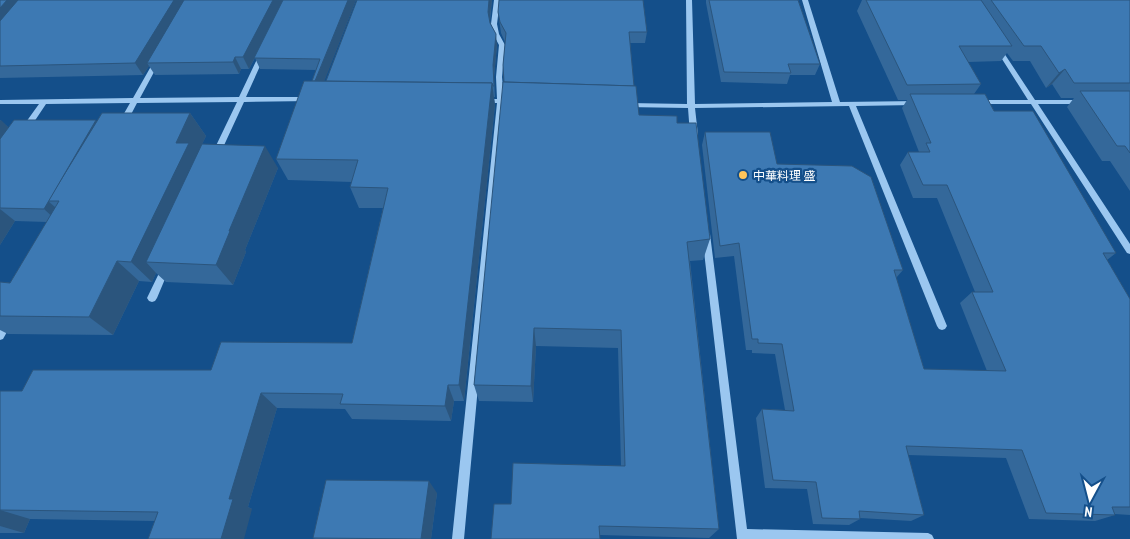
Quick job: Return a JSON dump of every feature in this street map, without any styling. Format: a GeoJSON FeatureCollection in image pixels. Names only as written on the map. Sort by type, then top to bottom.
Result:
{"type":"FeatureCollection","features":[{"type":"Feature","properties":{"kind":"street"},"geometry":{"type":"LineString","coordinates":[[458,539],[501,101],[499,77],[502,45],[495,35],[494,19],[497,0]]}},
{"type":"Feature","properties":{"kind":"street"},"geometry":{"type":"LineString","coordinates":[[689,0],[691,106],[696,145]]}},
{"type":"Feature","properties":{"kind":"street"},"geometry":{"type":"LineString","coordinates":[[805,0],[837,105]]}},
{"type":"Feature","properties":{"kind":"street"},"geometry":{"type":"LineString","coordinates":[[992,39],[1130,252]]}},
{"type":"Feature","properties":{"kind":"street"},"geometry":{"type":"LineString","coordinates":[[212,163],[264,50]]}},
{"type":"Feature","properties":{"kind":"street"},"geometry":{"type":"LineString","coordinates":[[119,128],[163,51]]}},
{"type":"Feature","properties":{"kind":"street"},"geometry":{"type":"LineString","coordinates":[[0,102],[323,99]]}},
{"type":"Feature","properties":{"kind":"street"},"geometry":{"type":"LineString","coordinates":[[471,101],[521,102]]}},
{"type":"Feature","properties":{"kind":"street"},"geometry":{"type":"LineString","coordinates":[[966,103],[1091,102]]}},
{"type":"Feature","properties":{"kind":"street"},"geometry":{"type":"LineString","coordinates":[[22,133],[43,103]]}},
{"type":"Feature","properties":{"kind":"street"},"geometry":{"type":"LineString","coordinates":[[621,104],[691,106],[928,103]]}},
{"type":"Feature","properties":{"kind":"street"},"geometry":{"type":"LineString","coordinates":[[852,105],[942,326]]}},
{"type":"Feature","properties":{"kind":"street"},"geometry":{"type":"LineString","coordinates":[[705,223],[742,537],[928,539]]}},
{"type":"Feature","properties":{"kind":"street"},"geometry":{"type":"LineString","coordinates":[[152,298],[168,262]]}},
{"type":"Feature","properties":{"kind":"street"},"geometry":{"type":"LineString","coordinates":[[0,336],[15,310]]}},
{"type":"Feature","properties":{"kind":"building"},"geometry":{"type":"Polygon","coordinates":[[[0,0],[7,0],[0,8],[0,0]]]}},
{"type":"Feature","properties":{"kind":"building"},"geometry":{"type":"Polygon","coordinates":[[[18,0],[174,0],[135,63],[0,66],[0,21],[18,0]]]}},
{"type":"Feature","properties":{"kind":"building"},"geometry":{"type":"Polygon","coordinates":[[[184,0],[273,0],[243,57],[235,57],[233,62],[147,63],[184,0]]]}},
{"type":"Feature","properties":{"kind":"building"},"geometry":{"type":"Polygon","coordinates":[[[283,0],[348,0],[315,81],[312,81],[320,59],[254,58],[283,0]]]}},
{"type":"Feature","properties":{"kind":"building"},"geometry":{"type":"Polygon","coordinates":[[[357,0],[489,0],[488,12],[490,23],[496,34],[493,65],[494,86],[492,83],[326,81],[357,0]]]}},
{"type":"Feature","properties":{"kind":"building"},"geometry":{"type":"Polygon","coordinates":[[[499,0],[643,0],[647,32],[629,32],[634,86],[504,82],[503,65],[506,33],[500,22],[498,12],[499,0]]]}},
{"type":"Feature","properties":{"kind":"building"},"geometry":{"type":"Polygon","coordinates":[[[709,0],[798,0],[820,64],[788,64],[791,73],[724,72],[709,0]]]}},
{"type":"Feature","properties":{"kind":"building"},"geometry":{"type":"Polygon","coordinates":[[[866,0],[981,0],[1012,46],[959,46],[981,84],[907,85],[866,0]]]}},
{"type":"Feature","properties":{"kind":"building"},"geometry":{"type":"Polygon","coordinates":[[[991,0],[1130,0],[1130,83],[1074,83],[1065,69],[1059,73],[1041,46],[1024,46],[991,0]]]}},
{"type":"Feature","properties":{"kind":"building"},"geometry":{"type":"Polygon","coordinates":[[[304,81],[492,83],[459,385],[448,385],[445,406],[340,404],[343,394],[261,393],[229,499],[233,499],[221,539],[148,539],[158,512],[0,510],[0,391],[22,391],[33,370],[211,370],[221,342],[352,343],[388,188],[350,187],[358,160],[276,159],[304,81]]]}},
{"type":"Feature","properties":{"kind":"building"},"geometry":{"type":"Polygon","coordinates":[[[503,82],[636,86],[639,115],[677,116],[677,123],[696,123],[710,239],[687,242],[719,529],[599,526],[600,539],[491,539],[494,504],[511,504],[513,463],[625,466],[621,330],[534,328],[531,386],[474,385],[503,82]]]}},
{"type":"Feature","properties":{"kind":"building"},"geometry":{"type":"Polygon","coordinates":[[[1080,91],[1130,91],[1130,153],[1125,146],[1117,146],[1080,91]]]}},
{"type":"Feature","properties":{"kind":"building"},"geometry":{"type":"Polygon","coordinates":[[[910,94],[985,94],[994,111],[1033,111],[1116,253],[1103,253],[1130,299],[1130,507],[1112,507],[1115,515],[1046,513],[1022,450],[906,446],[924,515],[859,511],[860,519],[822,518],[816,482],[773,480],[762,409],[794,411],[782,344],[758,343],[758,339],[752,339],[739,243],[720,246],[705,132],[770,132],[777,164],[852,166],[871,177],[903,270],[894,270],[924,369],[1006,371],[972,292],[993,292],[947,185],[923,185],[908,152],[930,152],[926,143],[931,143],[910,94]]]}},
{"type":"Feature","properties":{"kind":"building"},"geometry":{"type":"Polygon","coordinates":[[[102,113],[190,113],[176,143],[189,143],[131,262],[117,261],[89,317],[0,316],[0,282],[10,283],[59,201],[48,201],[102,113]]]}},
{"type":"Feature","properties":{"kind":"building"},"geometry":{"type":"Polygon","coordinates":[[[14,120],[96,120],[44,209],[0,208],[0,139],[14,120]]]}},
{"type":"Feature","properties":{"kind":"building"},"geometry":{"type":"Polygon","coordinates":[[[202,144],[265,146],[216,265],[146,262],[202,144]]]}},
{"type":"Feature","properties":{"kind":"building"},"geometry":{"type":"Polygon","coordinates":[[[326,480],[429,481],[421,539],[313,538],[326,480]]]}},
{"type":"Feature","properties":{"kind":"place","name":"中華料理 盛"},"geometry":{"type":"Point","coordinates":[743,175]}}]}
